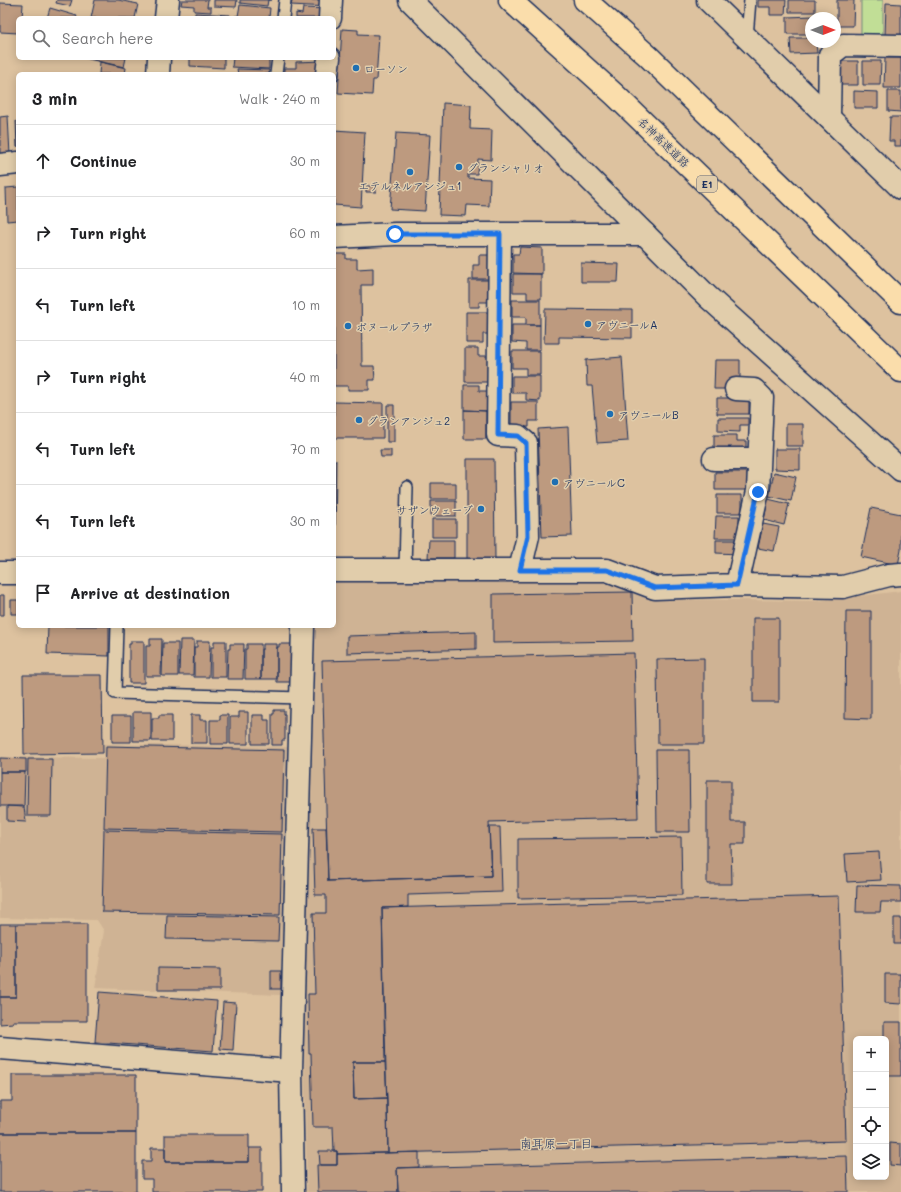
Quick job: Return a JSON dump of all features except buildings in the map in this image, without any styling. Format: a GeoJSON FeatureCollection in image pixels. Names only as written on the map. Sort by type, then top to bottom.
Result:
{"type":"FeatureCollection","features":[{"type":"Feature","properties":{"kind":"highway","name":"名神高速道路"},"geometry":{"type":"LineString","coordinates":[[510,0],[615,95],[901,370]]}},
{"type":"Feature","properties":{"kind":"highway"},"geometry":{"type":"LineString","coordinates":[[585,0],[648,56],[901,302]]}},
{"type":"Feature","properties":{"kind":"street"},"geometry":{"type":"LineString","coordinates":[[166,16],[168,0]]}},
{"type":"Feature","properties":{"kind":"street"},"geometry":{"type":"LineString","coordinates":[[330,16],[331,0]]}},
{"type":"Feature","properties":{"kind":"street"},"geometry":{"type":"LineString","coordinates":[[410,0],[708,297],[901,470]]}},
{"type":"Feature","properties":{"kind":"street"},"geometry":{"type":"LineString","coordinates":[[708,0],[901,188]]}},
{"type":"Feature","properties":{"kind":"street"},"geometry":{"type":"LineString","coordinates":[[829,118],[830,55],[843,45],[901,46]]}},
{"type":"Feature","properties":{"kind":"street"},"geometry":{"type":"LineString","coordinates":[[158,72],[159,60]]}},
{"type":"Feature","properties":{"kind":"street"},"geometry":{"type":"LineString","coordinates":[[327,72],[329,60]]}},
{"type":"Feature","properties":{"kind":"street"},"geometry":{"type":"LineString","coordinates":[[0,165],[16,163]]}},
{"type":"Feature","properties":{"kind":"street"},"geometry":{"type":"LineString","coordinates":[[336,237],[395,234],[645,234]]}},
{"type":"Feature","properties":{"kind":"street"},"geometry":{"type":"LineString","coordinates":[[500,234],[498,435],[518,436],[526,443],[528,536],[520,570]]}},
{"type":"Feature","properties":{"kind":"street"},"geometry":{"type":"LineString","coordinates":[[736,389],[754,390],[762,398],[758,492],[737,585]]}},
{"type":"Feature","properties":{"kind":"street"},"geometry":{"type":"LineString","coordinates":[[714,459],[759,459]]}},
{"type":"Feature","properties":{"kind":"street"},"geometry":{"type":"LineString","coordinates":[[336,570],[607,570],[655,588],[737,585],[843,587],[889,575],[901,574]]}},
{"type":"Feature","properties":{"kind":"street"},"geometry":{"type":"LineString","coordinates":[[0,573],[16,573]]}},
{"type":"Feature","properties":{"kind":"street"},"geometry":{"type":"LineString","coordinates":[[293,1192],[292,1071],[303,628]]}},
{"type":"Feature","properties":{"kind":"street"},"geometry":{"type":"LineString","coordinates":[[0,1048],[292,1071]]}},
{"type":"Feature","properties":{"kind":"lane"},"geometry":{"type":"LineString","coordinates":[[283,16],[285,0]]}},
{"type":"Feature","properties":{"kind":"lane"},"geometry":{"type":"LineString","coordinates":[[747,38],[750,0]]}},
{"type":"Feature","properties":{"kind":"lane"},"geometry":{"type":"LineString","coordinates":[[276,72],[278,60]]}},
{"type":"Feature","properties":{"kind":"lane"},"geometry":{"type":"LineString","coordinates":[[405,570],[407,487]]}},
{"type":"Feature","properties":{"kind":"lane"},"geometry":{"type":"LineString","coordinates":[[117,628],[115,693],[301,698]]}},
{"type":"Feature","properties":{"kind":"shaded area"},"geometry":{"type":"Polygon","coordinates":[[[336,581],[606,581],[656,599],[817,601],[901,591],[901,1192],[307,1192],[304,1041],[312,628],[336,628],[336,581]]]}},
{"type":"Feature","properties":{"kind":"shaded area"},"geometry":{"type":"Polygon","coordinates":[[[104,744],[289,747],[280,995],[95,988],[104,931],[97,920],[0,918],[0,757],[104,758],[104,744]]]}},
{"type":"Feature","properties":{"kind":"green space"},"geometry":{"type":"Polygon","coordinates":[[[861,0],[883,0],[883,37],[861,37],[861,0]]]}},
{"type":"Feature","properties":{"kind":"place","name":"ローソン"},"geometry":{"type":"Point","coordinates":[356,68]}},
{"type":"Feature","properties":{"kind":"place","name":"グランシャリオ"},"geometry":{"type":"Point","coordinates":[459,167]}},
{"type":"Feature","properties":{"kind":"place","name":"エテルネルアンジュ1"},"geometry":{"type":"Point","coordinates":[410,172]}},
{"type":"Feature","properties":{"kind":"place","name":"アヴニールA"},"geometry":{"type":"Point","coordinates":[588,324]}},
{"type":"Feature","properties":{"kind":"place","name":"ボヌールプラザ"},"geometry":{"type":"Point","coordinates":[348,326]}},
{"type":"Feature","properties":{"kind":"place","name":"アヴニールB"},"geometry":{"type":"Point","coordinates":[610,414]}},
{"type":"Feature","properties":{"kind":"place","name":"グランアンジュ2"},"geometry":{"type":"Point","coordinates":[359,420]}},
{"type":"Feature","properties":{"kind":"place","name":"アヴニールC"},"geometry":{"type":"Point","coordinates":[555,482]}},
{"type":"Feature","properties":{"kind":"place","name":"サザンウェーブ"},"geometry":{"type":"Point","coordinates":[481,509]}},
{"type":"Feature","properties":{"kind":"district","name":"南耳原一丁目"},"geometry":{"type":"Point","coordinates":[556,1143]}},
{"type":"Feature","properties":{"kind":"route"},"geometry":{"type":"LineString","coordinates":[[395,234],[500,234],[498,435],[518,436],[526,443],[528,536],[520,570],[607,570],[655,588],[737,585],[758,492]]}}]}
